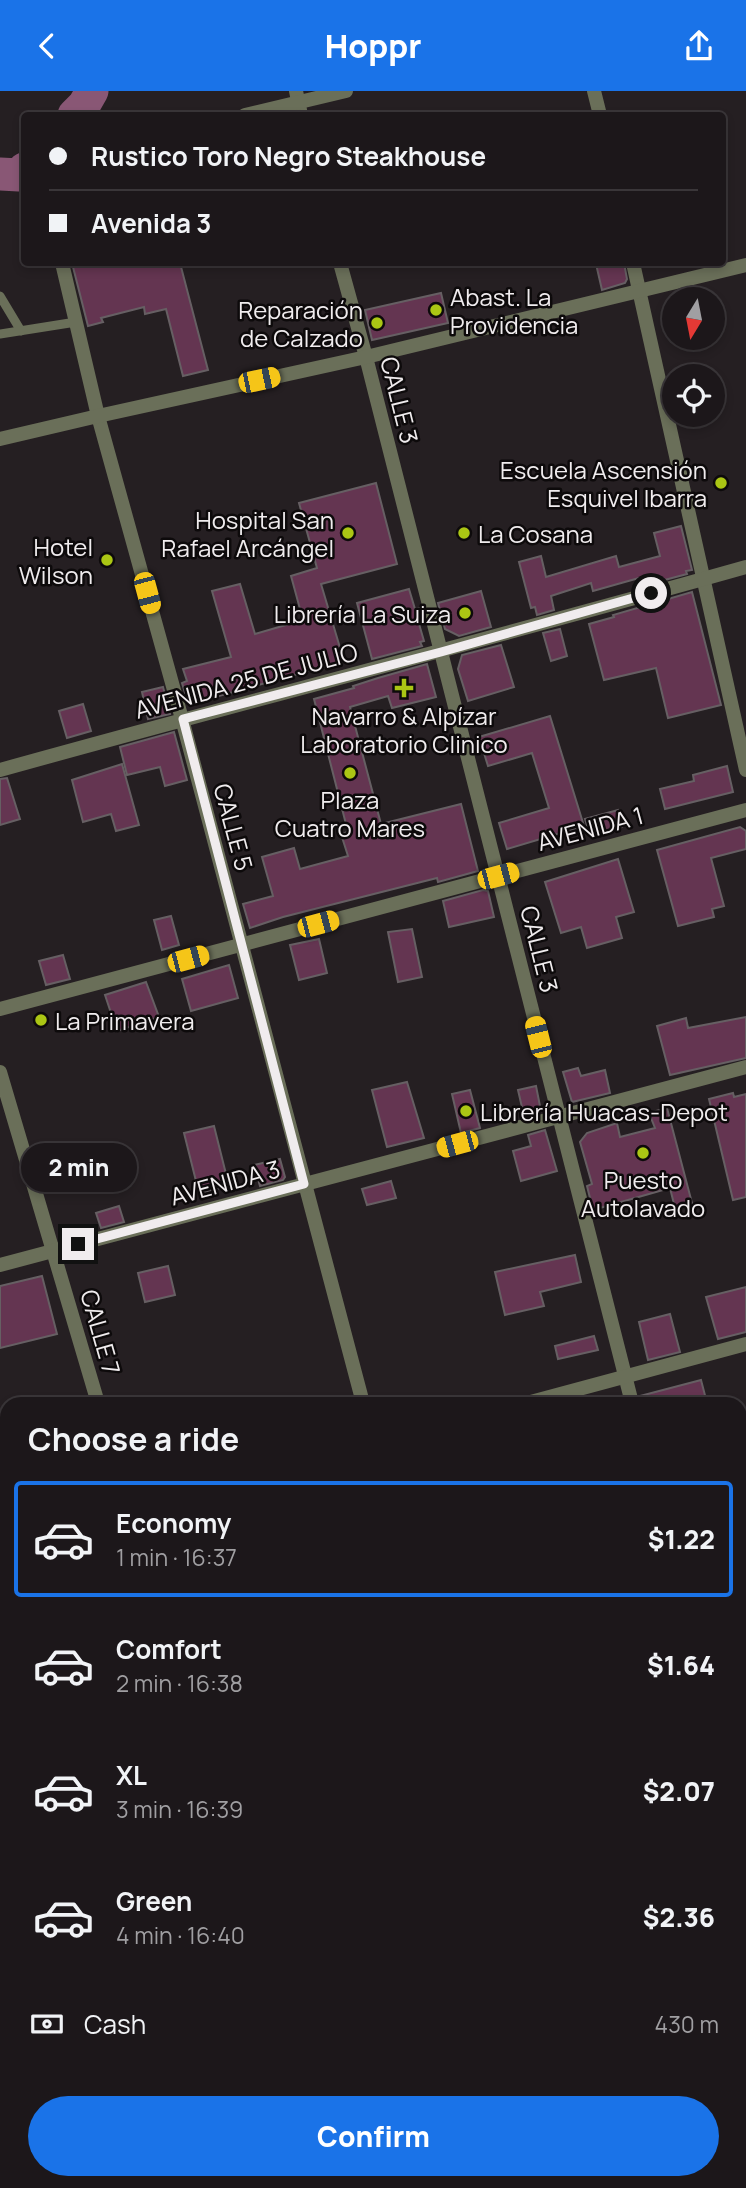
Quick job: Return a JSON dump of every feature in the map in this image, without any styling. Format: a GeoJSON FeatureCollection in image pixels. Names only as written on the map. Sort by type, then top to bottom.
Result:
{"type":"FeatureCollection","features":[{"type":"Feature","properties":{"kind":"street"},"geometry":{"type":"LineString","coordinates":[[259,112],[346,91]]}},
{"type":"Feature","properties":{"kind":"street"},"geometry":{"type":"LineString","coordinates":[[594,91],[599,112]]}},
{"type":"Feature","properties":{"kind":"street"},"geometry":{"type":"LineString","coordinates":[[0,439],[366,356],[746,265]]}},
{"type":"Feature","properties":{"kind":"street","name":"CALLE 5"},"geometry":{"type":"LineString","coordinates":[[63,266],[98,416],[183,719],[361,1397]]}},
{"type":"Feature","properties":{"kind":"street","name":"CALLE 3"},"geometry":{"type":"LineString","coordinates":[[341,266],[631,1397]]}},
{"type":"Feature","properties":{"kind":"street"},"geometry":{"type":"LineString","coordinates":[[633,266],[746,770]]}},
{"type":"Feature","properties":{"kind":"street","name":"AVENIDA 25 DE JULIO"},"geometry":{"type":"LineString","coordinates":[[0,771],[183,719],[441,652],[746,566]]}},
{"type":"Feature","properties":{"kind":"street","name":"AVENIDA 1"},"geometry":{"type":"LineString","coordinates":[[0,1009],[746,810]]}},
{"type":"Feature","properties":{"kind":"street","name":"AVENIDA 3"},"geometry":{"type":"LineString","coordinates":[[0,1265],[746,1067]]}},
{"type":"Feature","properties":{"kind":"street","name":"CALLE 7"},"geometry":{"type":"LineString","coordinates":[[0,1072],[96,1397]]}},
{"type":"Feature","properties":{"kind":"street"},"geometry":{"type":"LineString","coordinates":[[550,1397],[746,1344]]}},
{"type":"Feature","properties":{"kind":"lane"},"geometry":{"type":"LineString","coordinates":[[0,296],[21,331]]}},
{"type":"Feature","properties":{"kind":"lane"},"geometry":{"type":"LineString","coordinates":[[0,334],[76,322]]}},
{"type":"Feature","properties":{"kind":"building"},"geometry":{"type":"Polygon","coordinates":[[[73,266],[181,266],[208,370],[183,376],[166,309],[145,314],[144,307],[101,318],[103,322],[88,326],[73,266]]]}},
{"type":"Feature","properties":{"kind":"building"},"geometry":{"type":"Polygon","coordinates":[[[596,266],[625,266],[627,279],[625,283],[602,290],[596,266]]]}},
{"type":"Feature","properties":{"kind":"building"},"geometry":{"type":"Polygon","coordinates":[[[441,293],[448,323],[372,340],[365,310],[441,293]]]}},
{"type":"Feature","properties":{"kind":"building"},"geometry":{"type":"Polygon","coordinates":[[[376,483],[397,564],[321,584],[344,661],[201,701],[186,696],[182,683],[187,681],[183,669],[231,657],[212,591],[240,584],[255,634],[303,620],[291,576],[317,568],[299,503],[376,483]]]}},
{"type":"Feature","properties":{"kind":"building"},"geometry":{"type":"Polygon","coordinates":[[[681,526],[692,570],[686,571],[687,574],[642,586],[639,578],[593,591],[591,583],[551,596],[554,610],[537,615],[535,607],[531,608],[519,562],[541,556],[546,577],[616,556],[619,567],[660,556],[654,533],[681,526]]]}},
{"type":"Feature","properties":{"kind":"building"},"geometry":{"type":"Polygon","coordinates":[[[409,589],[415,609],[420,608],[423,619],[417,617],[424,641],[420,642],[422,646],[372,659],[357,603],[409,589]]]}},
{"type":"Feature","properties":{"kind":"building","name":"Librería La Suiza"},"geometry":{"type":"Polygon","coordinates":[[[481,591],[491,627],[459,636],[445,629],[438,603],[481,591]]]}},
{"type":"Feature","properties":{"kind":"building"},"geometry":{"type":"Polygon","coordinates":[[[692,592],[721,705],[668,718],[656,668],[604,680],[589,624],[692,592]]]}},
{"type":"Feature","properties":{"kind":"building"},"geometry":{"type":"Polygon","coordinates":[[[560,629],[567,656],[551,661],[543,633],[560,629]]]}},
{"type":"Feature","properties":{"kind":"building"},"geometry":{"type":"Polygon","coordinates":[[[501,645],[514,687],[468,701],[458,669],[462,655],[501,645]]]}},
{"type":"Feature","properties":{"kind":"building"},"geometry":{"type":"Polygon","coordinates":[[[427,664],[436,697],[392,708],[388,696],[350,707],[381,824],[461,804],[478,871],[438,882],[437,878],[283,917],[250,928],[243,904],[273,896],[262,857],[294,848],[300,869],[348,856],[341,834],[348,832],[314,699],[427,664]]]}},
{"type":"Feature","properties":{"kind":"building"},"geometry":{"type":"Polygon","coordinates":[[[163,687],[170,714],[148,719],[142,692],[163,687]]]}},
{"type":"Feature","properties":{"kind":"building"},"geometry":{"type":"Polygon","coordinates":[[[83,704],[91,731],[67,738],[59,711],[83,704]]]}},
{"type":"Feature","properties":{"kind":"building"},"geometry":{"type":"Polygon","coordinates":[[[550,716],[584,826],[507,849],[499,823],[549,808],[532,753],[488,766],[479,737],[550,716]]]}},
{"type":"Feature","properties":{"kind":"building"},"geometry":{"type":"Polygon","coordinates":[[[174,732],[187,780],[165,786],[160,767],[127,775],[120,747],[174,732]]]}},
{"type":"Feature","properties":{"kind":"building"},"geometry":{"type":"Polygon","coordinates":[[[122,764],[139,825],[116,831],[111,814],[83,822],[72,780],[122,764]]]}},
{"type":"Feature","properties":{"kind":"building"},"geometry":{"type":"Polygon","coordinates":[[[727,766],[733,792],[665,809],[660,789],[694,781],[693,775],[727,766]]]}},
{"type":"Feature","properties":{"kind":"building"},"geometry":{"type":"Polygon","coordinates":[[[7,778],[20,819],[0,825],[0,779],[7,778]]]}},
{"type":"Feature","properties":{"kind":"building"},"geometry":{"type":"Polygon","coordinates":[[[618,810],[622,827],[590,836],[585,819],[618,810]]]}},
{"type":"Feature","properties":{"kind":"building"},"geometry":{"type":"Polygon","coordinates":[[[740,827],[746,831],[746,849],[711,858],[724,906],[712,909],[714,917],[678,926],[657,850],[740,827]]]}},
{"type":"Feature","properties":{"kind":"building"},"geometry":{"type":"Polygon","coordinates":[[[618,859],[634,912],[616,917],[622,938],[587,948],[581,927],[561,933],[545,882],[618,859]]]}},
{"type":"Feature","properties":{"kind":"building"},"geometry":{"type":"Polygon","coordinates":[[[488,891],[494,917],[449,927],[443,901],[488,891]]]}},
{"type":"Feature","properties":{"kind":"building"},"geometry":{"type":"Polygon","coordinates":[[[171,916],[179,945],[162,950],[154,920],[171,916]]]}},
{"type":"Feature","properties":{"kind":"building"},"geometry":{"type":"Polygon","coordinates":[[[412,929],[422,977],[398,982],[388,932],[412,929]]]}},
{"type":"Feature","properties":{"kind":"building"},"geometry":{"type":"Polygon","coordinates":[[[319,939],[327,973],[299,980],[290,945],[319,939]]]}},
{"type":"Feature","properties":{"kind":"building"},"geometry":{"type":"Polygon","coordinates":[[[63,955],[70,979],[46,985],[39,961],[63,955]]]}},
{"type":"Feature","properties":{"kind":"building"},"geometry":{"type":"Polygon","coordinates":[[[229,965],[238,998],[191,1011],[182,979],[229,965]]]}},
{"type":"Feature","properties":{"kind":"building"},"geometry":{"type":"Polygon","coordinates":[[[146,982],[159,1017],[117,1031],[105,995],[146,982]]]}},
{"type":"Feature","properties":{"kind":"building"},"geometry":{"type":"Polygon","coordinates":[[[746,1017],[746,1058],[670,1075],[657,1026],[686,1018],[688,1028],[746,1017]]]}},
{"type":"Feature","properties":{"kind":"building"},"geometry":{"type":"Polygon","coordinates":[[[578,1068],[581,1076],[605,1070],[610,1093],[572,1102],[563,1072],[578,1068]]]}},
{"type":"Feature","properties":{"kind":"building"},"geometry":{"type":"Polygon","coordinates":[[[407,1082],[424,1138],[387,1147],[372,1090],[407,1082]]]}},
{"type":"Feature","properties":{"kind":"building"},"geometry":{"type":"Polygon","coordinates":[[[536,1086],[541,1111],[524,1116],[518,1090],[536,1086]]]}},
{"type":"Feature","properties":{"kind":"building","name":"Librería Huacas-Depot"},"geometry":{"type":"Polygon","coordinates":[[[470,1090],[480,1128],[461,1133],[452,1094],[470,1090]]]}},
{"type":"Feature","properties":{"kind":"building"},"geometry":{"type":"Polygon","coordinates":[[[733,1093],[734,1097],[746,1094],[746,1197],[733,1200],[709,1099],[733,1093]]]}},
{"type":"Feature","properties":{"kind":"building"},"geometry":{"type":"Polygon","coordinates":[[[667,1108],[692,1203],[675,1208],[670,1188],[593,1210],[587,1186],[592,1184],[580,1142],[587,1133],[617,1123],[620,1137],[655,1128],[649,1113],[667,1108]]]}},
{"type":"Feature","properties":{"kind":"building"},"geometry":{"type":"Polygon","coordinates":[[[214,1126],[229,1186],[199,1193],[184,1133],[214,1126]]]}},
{"type":"Feature","properties":{"kind":"building"},"geometry":{"type":"Polygon","coordinates":[[[545,1130],[557,1171],[521,1181],[513,1151],[531,1146],[528,1135],[545,1130]]]}},
{"type":"Feature","properties":{"kind":"building"},"geometry":{"type":"Polygon","coordinates":[[[280,1159],[285,1177],[283,1180],[260,1186],[254,1165],[280,1159]]]}},
{"type":"Feature","properties":{"kind":"building"},"geometry":{"type":"Polygon","coordinates":[[[391,1181],[396,1198],[367,1205],[362,1189],[391,1181]]]}},
{"type":"Feature","properties":{"kind":"building"},"geometry":{"type":"Polygon","coordinates":[[[119,1206],[124,1222],[101,1228],[96,1213],[119,1206]]]}},
{"type":"Feature","properties":{"kind":"building"},"geometry":{"type":"Polygon","coordinates":[[[575,1255],[581,1282],[540,1292],[544,1306],[505,1315],[495,1272],[575,1255]]]}},
{"type":"Feature","properties":{"kind":"building"},"geometry":{"type":"Polygon","coordinates":[[[168,1266],[175,1295],[145,1302],[138,1273],[168,1266]]]}},
{"type":"Feature","properties":{"kind":"building"},"geometry":{"type":"Polygon","coordinates":[[[42,1276],[57,1334],[0,1348],[0,1286],[42,1276]]]}},
{"type":"Feature","properties":{"kind":"building"},"geometry":{"type":"Polygon","coordinates":[[[746,1287],[746,1332],[718,1339],[706,1297],[746,1287]]]}},
{"type":"Feature","properties":{"kind":"building"},"geometry":{"type":"Polygon","coordinates":[[[670,1314],[680,1352],[648,1360],[639,1322],[670,1314]]]}},
{"type":"Feature","properties":{"kind":"building"},"geometry":{"type":"Polygon","coordinates":[[[594,1336],[598,1350],[558,1359],[555,1346],[594,1336]]]}},
{"type":"Feature","properties":{"kind":"building"},"geometry":{"type":"Polygon","coordinates":[[[701,1380],[705,1397],[640,1397],[701,1380]]]}},
{"type":"Feature","properties":{"kind":"waterway"},"geometry":{"type":"LineString","coordinates":[[77,112],[92,91]]}},
{"type":"Feature","properties":{"kind":"waterway"},"geometry":{"type":"LineString","coordinates":[[0,174],[19,175],[21,173]]}},
{"type":"Feature","properties":{"kind":"place","name":"Abast. La Providencia"},"geometry":{"type":"Point","coordinates":[436,310]}},
{"type":"Feature","properties":{"kind":"place","name":"Reparación de Calzado"},"geometry":{"type":"Point","coordinates":[377,323]}},
{"type":"Feature","properties":{"kind":"place","name":"Escuela Ascensión Esquivel Ibarra"},"geometry":{"type":"Point","coordinates":[721,483]}},
{"type":"Feature","properties":{"kind":"place","name":"Hospital San Rafael Arcángel"},"geometry":{"type":"Point","coordinates":[348,533]}},
{"type":"Feature","properties":{"kind":"place","name":"La Cosana"},"geometry":{"type":"Point","coordinates":[464,533]}},
{"type":"Feature","properties":{"kind":"place","name":"Hotel Wilson"},"geometry":{"type":"Point","coordinates":[107,560]}},
{"type":"Feature","properties":{"kind":"place","name":"Librería La Suiza"},"geometry":{"type":"Point","coordinates":[465,613]}},
{"type":"Feature","properties":{"kind":"place","name":"Navarro & Alpízar Laboratorio Clinico"},"geometry":{"type":"Point","coordinates":[404,688]}},
{"type":"Feature","properties":{"kind":"place","name":"Plaza Cuatro Mares"},"geometry":{"type":"Point","coordinates":[350,773]}},
{"type":"Feature","properties":{"kind":"place","name":"La Primavera"},"geometry":{"type":"Point","coordinates":[41,1020]}},
{"type":"Feature","properties":{"kind":"place","name":"Librería Huacas-Depot"},"geometry":{"type":"Point","coordinates":[466,1111]}},
{"type":"Feature","properties":{"kind":"place","name":"Puesto Autolavado"},"geometry":{"type":"Point","coordinates":[643,1153]}},
{"type":"Feature","properties":{"kind":"route"},"geometry":{"type":"LineString","coordinates":[[78,1244],[304,1184],[183,719],[441,652],[651,593]]}}]}
